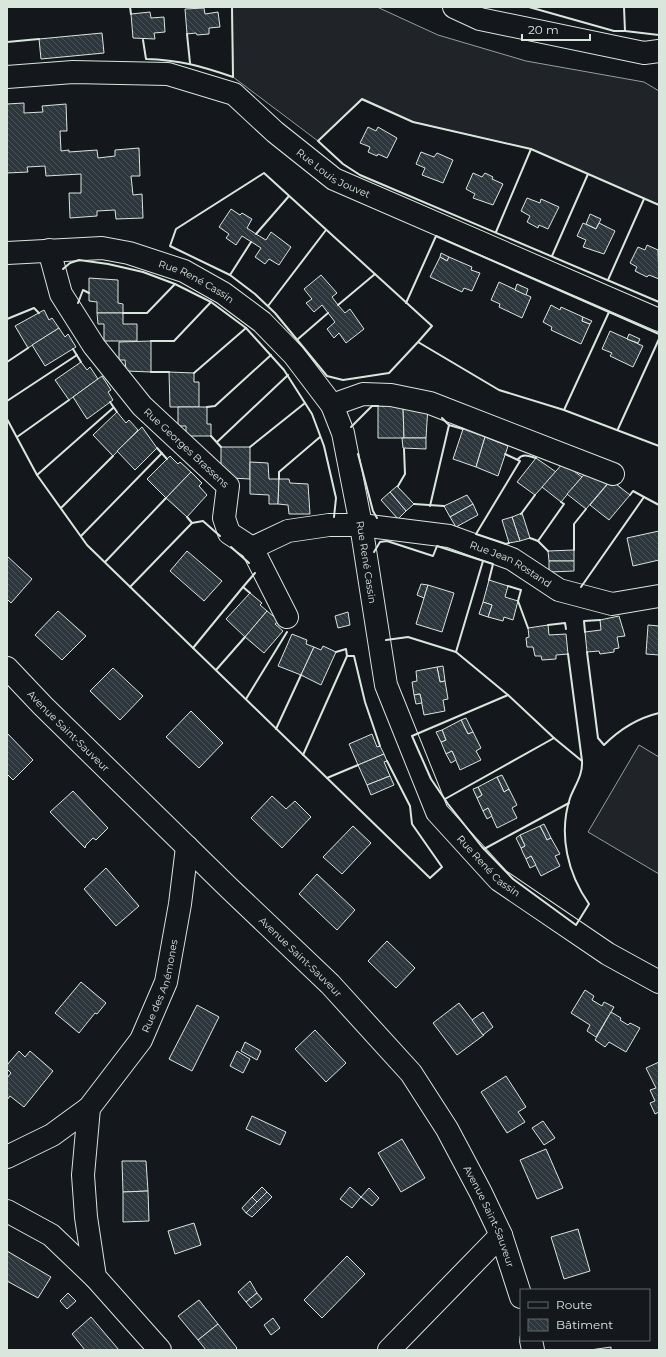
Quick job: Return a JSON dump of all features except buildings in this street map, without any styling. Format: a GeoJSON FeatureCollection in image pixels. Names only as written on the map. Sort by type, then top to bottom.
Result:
{"type":"FeatureCollection","features":[{"type":"Feature","properties":{"kind":"street"},"geometry":{"type":"LineString","coordinates":[[454,7],[480,19],[644,53],[659,52]]}},
{"type":"Feature","properties":{"kind":"street","name":"Rue Louis Jouvet"},"geometry":{"type":"LineString","coordinates":[[7,77],[73,72],[168,74],[234,94],[275,132],[334,179],[659,320]]}},
{"type":"Feature","properties":{"kind":"street","name":"Rue René Cassin"},"geometry":{"type":"LineString","coordinates":[[7,253],[102,248],[129,253],[184,271],[223,293],[262,322],[294,355],[332,405],[343,433],[361,525],[386,685],[437,812],[499,880],[608,954],[659,982]]}},
{"type":"Feature","properties":{"kind":"street","name":"Rue Georges Brassens"},"geometry":{"type":"LineString","coordinates":[[49,250],[62,294],[94,346],[142,406],[228,486],[224,518],[229,533],[252,548]]}},
{"type":"Feature","properties":{"kind":"street"},"geometry":{"type":"LineString","coordinates":[[332,405],[363,394],[391,395],[430,402],[613,474]]}},
{"type":"Feature","properties":{"kind":"street"},"geometry":{"type":"LineString","coordinates":[[286,617],[252,548],[288,531],[329,525],[361,525]]}},
{"type":"Feature","properties":{"kind":"street","name":"Rue Jean Rostand"},"geometry":{"type":"LineString","coordinates":[[361,525],[449,536],[512,559],[559,590],[612,604],[659,596]]}},
{"type":"Feature","properties":{"kind":"street","name":"Avenue Saint-Sauveur"},"geometry":{"type":"LineString","coordinates":[[7,668],[43,706],[187,847],[330,984],[411,1073],[447,1129],[482,1193],[502,1235],[520,1295]]}},
{"type":"Feature","properties":{"kind":"street","name":"Rue des Anémones"},"geometry":{"type":"LineString","coordinates":[[7,1157],[52,1135],[89,1108],[141,1040],[166,982],[180,904],[187,847]]}},
{"type":"Feature","properties":{"kind":"street"},"geometry":{"type":"LineString","coordinates":[[89,1108],[84,1175],[86,1217],[95,1277]]}},
{"type":"Feature","properties":{"kind":"street"},"geometry":{"type":"LineString","coordinates":[[7,1211],[51,1235],[95,1277],[160,1350]]}},
{"type":"Feature","properties":{"kind":"street"},"geometry":{"type":"LineString","coordinates":[[389,1350],[502,1235]]}},
{"type":"Feature","properties":{"kind":"shaded area"},"geometry":{"type":"Polygon","coordinates":[[[232,7],[377,7],[438,35],[526,61],[644,82],[659,91],[659,205],[531,149],[413,122],[362,100],[318,141],[233,77],[232,7]]]}},
{"type":"Feature","properties":{"kind":"shaded area"},"geometry":{"type":"Polygon","coordinates":[[[639,745],[659,757],[659,874],[588,832],[639,745]]]}},
{"type":"Feature","properties":{"kind":"wall"},"geometry":{"type":"LineString","coordinates":[[130,7],[131,14]]}},
{"type":"Feature","properties":{"kind":"wall"},"geometry":{"type":"LineString","coordinates":[[143,40],[146,59],[190,64],[233,77],[232,7]]}},
{"type":"Feature","properties":{"kind":"wall"},"geometry":{"type":"LineString","coordinates":[[529,7],[614,31],[625,31],[624,7]]}},
{"type":"Feature","properties":{"kind":"wall"},"geometry":{"type":"LineString","coordinates":[[625,31],[659,35]]}},
{"type":"Feature","properties":{"kind":"wall"},"geometry":{"type":"LineString","coordinates":[[187,34],[190,63]]}},
{"type":"Feature","properties":{"kind":"wall"},"geometry":{"type":"LineString","coordinates":[[7,42],[39,39]]}},
{"type":"Feature","properties":{"kind":"wall"},"geometry":{"type":"LineString","coordinates":[[659,205],[531,149],[413,122],[362,99],[318,141],[343,164],[360,175],[659,302]]}},
{"type":"Feature","properties":{"kind":"wall"},"geometry":{"type":"LineString","coordinates":[[496,232],[531,149]]}},
{"type":"Feature","properties":{"kind":"wall"},"geometry":{"type":"LineString","coordinates":[[418,342],[389,373],[343,380],[327,376],[275,313],[255,294],[230,275],[170,246],[176,229],[264,173],[432,326],[418,342],[499,390],[564,410],[659,446]]}},
{"type":"Feature","properties":{"kind":"wall"},"geometry":{"type":"LineString","coordinates":[[552,256],[588,174]]}},
{"type":"Feature","properties":{"kind":"wall"},"geometry":{"type":"LineString","coordinates":[[256,234],[289,196]]}},
{"type":"Feature","properties":{"kind":"wall"},"geometry":{"type":"LineString","coordinates":[[608,280],[644,199]]}},
{"type":"Feature","properties":{"kind":"wall"},"geometry":{"type":"LineString","coordinates":[[268,306],[326,230]]}},
{"type":"Feature","properties":{"kind":"wall"},"geometry":{"type":"LineString","coordinates":[[406,303],[436,236],[659,334]]}},
{"type":"Feature","properties":{"kind":"wall"},"geometry":{"type":"LineString","coordinates":[[230,275],[251,242]]}},
{"type":"Feature","properties":{"kind":"wall"},"geometry":{"type":"LineString","coordinates":[[63,269],[70,263],[79,260],[108,264],[143,272],[175,284],[211,302],[246,328]]}},
{"type":"Feature","properties":{"kind":"wall"},"geometry":{"type":"LineString","coordinates":[[338,305],[375,274]]}},
{"type":"Feature","properties":{"kind":"wall"},"geometry":{"type":"LineString","coordinates":[[123,313],[147,313],[175,284]]}},
{"type":"Feature","properties":{"kind":"wall"},"geometry":{"type":"LineString","coordinates":[[78,303],[83,290],[89,293]]}},
{"type":"Feature","properties":{"kind":"wall"},"geometry":{"type":"LineString","coordinates":[[151,341],[174,341],[211,302]]}},
{"type":"Feature","properties":{"kind":"wall"},"geometry":{"type":"LineString","coordinates":[[7,319],[34,308],[39,313]]}},
{"type":"Feature","properties":{"kind":"wall"},"geometry":{"type":"LineString","coordinates":[[564,410],[609,312]]}},
{"type":"Feature","properties":{"kind":"wall"},"geometry":{"type":"LineString","coordinates":[[298,339],[328,313]]}},
{"type":"Feature","properties":{"kind":"wall"},"geometry":{"type":"LineString","coordinates":[[194,373],[246,328],[284,370],[312,414],[324,446],[336,498],[334,517]]}},
{"type":"Feature","properties":{"kind":"wall"},"geometry":{"type":"LineString","coordinates":[[618,429],[659,339]]}},
{"type":"Feature","properties":{"kind":"wall"},"geometry":{"type":"LineString","coordinates":[[7,362],[28,348]]}},
{"type":"Feature","properties":{"kind":"wall"},"geometry":{"type":"LineString","coordinates":[[73,349],[81,362]]}},
{"type":"Feature","properties":{"kind":"wall"},"geometry":{"type":"LineString","coordinates":[[7,401],[77,355]]}},
{"type":"Feature","properties":{"kind":"wall"},"geometry":{"type":"LineString","coordinates":[[207,407],[215,406],[271,355]]}},
{"type":"Feature","properties":{"kind":"wall"},"geometry":{"type":"LineString","coordinates":[[151,372],[169,372]]}},
{"type":"Feature","properties":{"kind":"wall"},"geometry":{"type":"LineString","coordinates":[[217,442],[288,375]]}},
{"type":"Feature","properties":{"kind":"wall"},"geometry":{"type":"LineString","coordinates":[[17,437],[69,400]]}},
{"type":"Feature","properties":{"kind":"wall"},"geometry":{"type":"LineString","coordinates":[[110,402],[117,412]]}},
{"type":"Feature","properties":{"kind":"wall"},"geometry":{"type":"LineString","coordinates":[[250,447],[305,403]]}},
{"type":"Feature","properties":{"kind":"wall"},"geometry":{"type":"LineString","coordinates":[[351,427],[372,406],[378,406]]}},
{"type":"Feature","properties":{"kind":"wall"},"geometry":{"type":"LineString","coordinates":[[37,475],[113,408]]}},
{"type":"Feature","properties":{"kind":"wall"},"geometry":{"type":"LineString","coordinates":[[442,418],[449,425]]}},
{"type":"Feature","properties":{"kind":"wall"},"geometry":{"type":"LineString","coordinates":[[7,419],[37,475],[87,545],[430,878],[442,867],[412,824],[410,806],[387,761]]}},
{"type":"Feature","properties":{"kind":"wall"},"geometry":{"type":"LineString","coordinates":[[430,506],[449,425],[463,429]]}},
{"type":"Feature","properties":{"kind":"wall"},"geometry":{"type":"LineString","coordinates":[[211,436],[221,447]]}},
{"type":"Feature","properties":{"kind":"wall"},"geometry":{"type":"LineString","coordinates":[[279,479],[279,472],[320,437]]}},
{"type":"Feature","properties":{"kind":"wall"},"geometry":{"type":"LineString","coordinates":[[157,448],[167,459]]}},
{"type":"Feature","properties":{"kind":"wall"},"geometry":{"type":"LineString","coordinates":[[398,486],[405,474],[404,449]]}},
{"type":"Feature","properties":{"kind":"wall"},"geometry":{"type":"LineString","coordinates":[[81,536],[162,453]]}},
{"type":"Feature","properties":{"kind":"wall"},"geometry":{"type":"LineString","coordinates":[[358,454],[373,511],[377,518]]}},
{"type":"Feature","properties":{"kind":"wall"},"geometry":{"type":"LineString","coordinates":[[476,534],[520,461],[505,454]]}},
{"type":"Feature","properties":{"kind":"wall"},"geometry":{"type":"LineString","coordinates":[[61,508],[113,456]]}},
{"type":"Feature","properties":{"kind":"wall"},"geometry":{"type":"LineString","coordinates":[[518,459],[522,456],[536,458]]}},
{"type":"Feature","properties":{"kind":"wall"},"geometry":{"type":"LineString","coordinates":[[581,587],[644,497],[633,491],[630,495]]}},
{"type":"Feature","properties":{"kind":"wall"},"geometry":{"type":"LineString","coordinates":[[521,514],[535,495]]}},
{"type":"Feature","properties":{"kind":"wall"},"geometry":{"type":"LineString","coordinates":[[644,497],[659,505]]}},
{"type":"Feature","properties":{"kind":"wall"},"geometry":{"type":"LineString","coordinates":[[105,562],[166,498]]}},
{"type":"Feature","properties":{"kind":"wall"},"geometry":{"type":"LineString","coordinates":[[538,541],[564,504],[561,502]]}},
{"type":"Feature","properties":{"kind":"wall"},"geometry":{"type":"LineString","coordinates":[[414,504],[444,506]]}},
{"type":"Feature","properties":{"kind":"wall"},"geometry":{"type":"LineString","coordinates":[[574,550],[574,524],[586,509]]}},
{"type":"Feature","properties":{"kind":"wall"},"geometry":{"type":"LineString","coordinates":[[187,517],[192,523],[203,521],[220,536]]}},
{"type":"Feature","properties":{"kind":"wall"},"geometry":{"type":"LineString","coordinates":[[130,587],[192,523]]}},
{"type":"Feature","properties":{"kind":"wall"},"geometry":{"type":"LineString","coordinates":[[476,534],[506,544],[509,543]]}},
{"type":"Feature","properties":{"kind":"wall"},"geometry":{"type":"LineString","coordinates":[[530,538],[538,541],[548,551]]}},
{"type":"Feature","properties":{"kind":"wall"},"geometry":{"type":"LineString","coordinates":[[374,552],[380,542],[387,541],[433,556],[437,546],[493,564],[489,580]]}},
{"type":"Feature","properties":{"kind":"wall"},"geometry":{"type":"LineString","coordinates":[[231,547],[249,563]]}},
{"type":"Feature","properties":{"kind":"wall"},"geometry":{"type":"LineString","coordinates":[[386,640],[408,637],[456,652],[483,561]]}},
{"type":"Feature","properties":{"kind":"wall"},"geometry":{"type":"LineString","coordinates":[[243,587],[255,573]]}},
{"type":"Feature","properties":{"kind":"wall"},"geometry":{"type":"LineString","coordinates":[[508,586],[521,590],[518,601],[528,628]]}},
{"type":"Feature","properties":{"kind":"wall"},"geometry":{"type":"LineString","coordinates":[[193,648],[243,587],[250,593]]}},
{"type":"Feature","properties":{"kind":"wall"},"geometry":{"type":"LineString","coordinates":[[585,632],[584,621],[600,620]]}},
{"type":"Feature","properties":{"kind":"wall"},"geometry":{"type":"LineString","coordinates":[[548,625],[565,623],[566,629]]}},
{"type":"Feature","properties":{"kind":"wall"},"geometry":{"type":"LineString","coordinates":[[246,699],[287,632]]}},
{"type":"Feature","properties":{"kind":"wall"},"geometry":{"type":"LineString","coordinates":[[216,670],[245,637]]}},
{"type":"Feature","properties":{"kind":"wall"},"geometry":{"type":"LineString","coordinates":[[336,652],[346,649],[347,656],[354,656],[365,702],[380,746]]}},
{"type":"Feature","properties":{"kind":"wall"},"geometry":{"type":"LineString","coordinates":[[456,652],[508,695]]}},
{"type":"Feature","properties":{"kind":"wall"},"geometry":{"type":"LineString","coordinates":[[587,652],[598,738],[604,745],[629,725],[659,713]]}},
{"type":"Feature","properties":{"kind":"wall"},"geometry":{"type":"LineString","coordinates":[[568,654],[582,761]]}},
{"type":"Feature","properties":{"kind":"wall"},"geometry":{"type":"LineString","coordinates":[[303,755],[347,656]]}},
{"type":"Feature","properties":{"kind":"wall"},"geometry":{"type":"LineString","coordinates":[[276,729],[301,675]]}},
{"type":"Feature","properties":{"kind":"wall"},"geometry":{"type":"LineString","coordinates":[[508,695],[554,738],[582,761],[580,775],[570,798],[565,826],[567,854],[575,880],[589,904],[576,925],[513,879],[482,847],[448,804],[431,779],[412,736],[508,695]]}},
{"type":"Feature","properties":{"kind":"wall"},"geometry":{"type":"LineString","coordinates":[[445,799],[554,738]]}},
{"type":"Feature","properties":{"kind":"wall"},"geometry":{"type":"LineString","coordinates":[[327,778],[358,765]]}},
{"type":"Feature","properties":{"kind":"wall"},"geometry":{"type":"LineString","coordinates":[[484,849],[569,803]]}}]}
